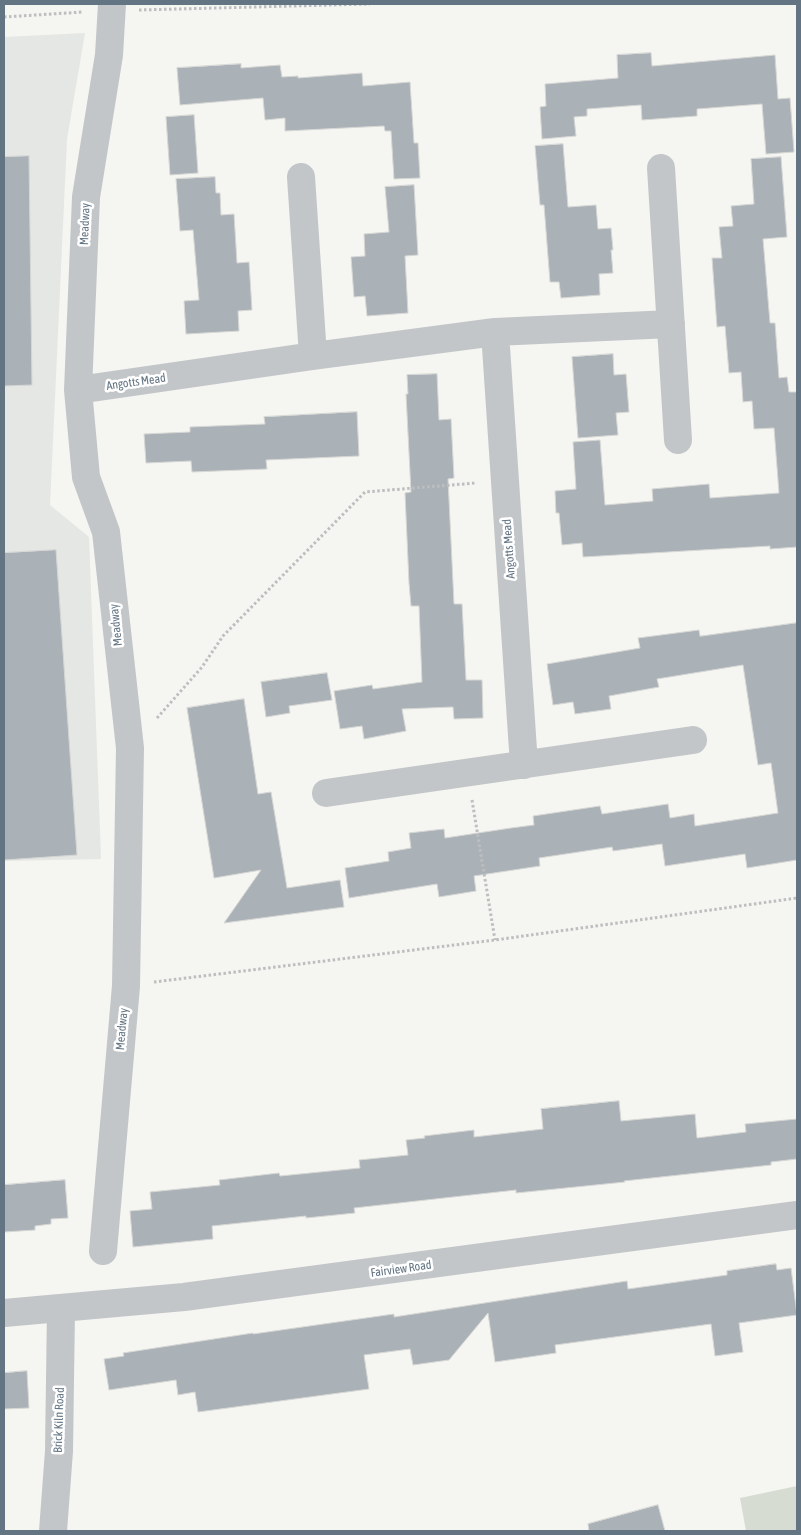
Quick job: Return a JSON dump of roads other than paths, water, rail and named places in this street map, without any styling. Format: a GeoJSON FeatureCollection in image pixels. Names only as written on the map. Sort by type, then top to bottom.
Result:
{"type":"FeatureCollection","features":[{"type":"Feature","properties":{"kind":"street","name":"Meadway"},"geometry":{"type":"LineString","coordinates":[[103,1251],[126,986],[130,748],[106,532],[86,477],[78,390],[86,197],[109,55],[113,7]]}},
{"type":"Feature","properties":{"kind":"street"},"geometry":{"type":"LineString","coordinates":[[660,168],[678,440]]}},
{"type":"Feature","properties":{"kind":"street"},"geometry":{"type":"LineString","coordinates":[[301,177],[313,356]]}},
{"type":"Feature","properties":{"kind":"street","name":"Angotts Mead"},"geometry":{"type":"LineString","coordinates":[[78,390],[496,332],[671,324]]}},
{"type":"Feature","properties":{"kind":"street","name":"Angotts Mead"},"geometry":{"type":"LineString","coordinates":[[496,332],[524,765]]}},
{"type":"Feature","properties":{"kind":"street"},"geometry":{"type":"LineString","coordinates":[[326,793],[693,740]]}},
{"type":"Feature","properties":{"kind":"street","name":"Fairview Road"},"geometry":{"type":"LineString","coordinates":[[4,1313],[192,1296],[797,1216]]}},
{"type":"Feature","properties":{"kind":"street","name":"Brick Kiln Road"},"geometry":{"type":"LineString","coordinates":[[53,1531],[59,1451],[61,1309]]}}]}
